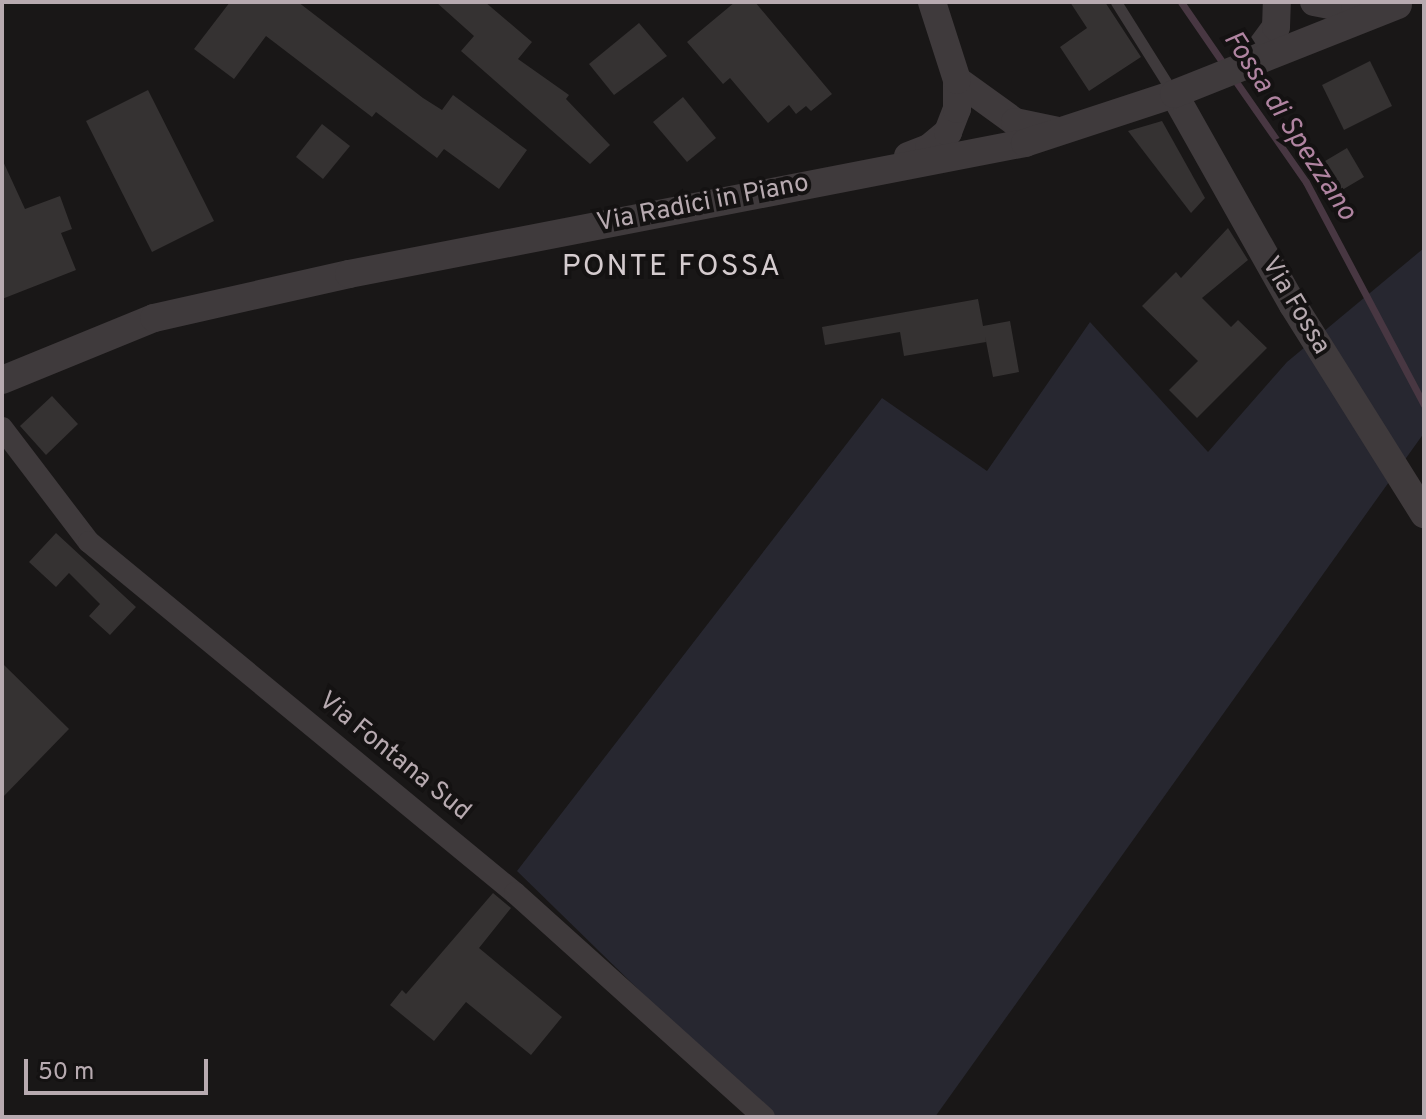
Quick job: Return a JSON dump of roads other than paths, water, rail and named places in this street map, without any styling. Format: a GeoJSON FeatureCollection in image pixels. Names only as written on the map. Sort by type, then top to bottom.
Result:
{"type":"FeatureCollection","features":[{"type":"Feature","properties":{"kind":"street"},"geometry":{"type":"LineString","coordinates":[[867,171],[929,148],[948,132],[957,109],[957,80],[932,2]]}},
{"type":"Feature","properties":{"kind":"street"},"geometry":{"type":"LineString","coordinates":[[1260,57],[1276,27],[1277,2]]}},
{"type":"Feature","properties":{"kind":"street"},"geometry":{"type":"LineString","coordinates":[[1314,2],[1355,10],[1405,4]]}},
{"type":"Feature","properties":{"kind":"street","name":"Via Radici in Piano"},"geometry":{"type":"LineString","coordinates":[[2,380],[154,318],[867,171],[1025,143],[1174,94],[1260,57],[1405,4]]}},
{"type":"Feature","properties":{"kind":"street"},"geometry":{"type":"LineString","coordinates":[[957,80],[1015,122],[1059,131]]}},
{"type":"Feature","properties":{"kind":"street","name":"Via Fossa"},"geometry":{"type":"LineString","coordinates":[[1174,94],[1293,305],[1424,514]]}},
{"type":"Feature","properties":{"kind":"street","name":"Via Fontana Sud"},"geometry":{"type":"LineString","coordinates":[[2,428],[89,542],[515,893],[764,1117]]}},
{"type":"Feature","properties":{"kind":"lane"},"geometry":{"type":"LineString","coordinates":[[1116,2],[1174,94]]}},
{"type":"Feature","properties":{"kind":"waterway","name":"Fossa di Spezzano"},"geometry":{"type":"LineString","coordinates":[[1181,2],[1225,66]]}},
{"type":"Feature","properties":{"kind":"waterway","name":"Fossa di Spezzano"},"geometry":{"type":"LineString","coordinates":[[1232,76],[1306,182],[1424,405]]}},
{"type":"Feature","properties":{"kind":"district","name":"PONTE FOSSA"},"geometry":{"type":"Point","coordinates":[672,268]}}]}
